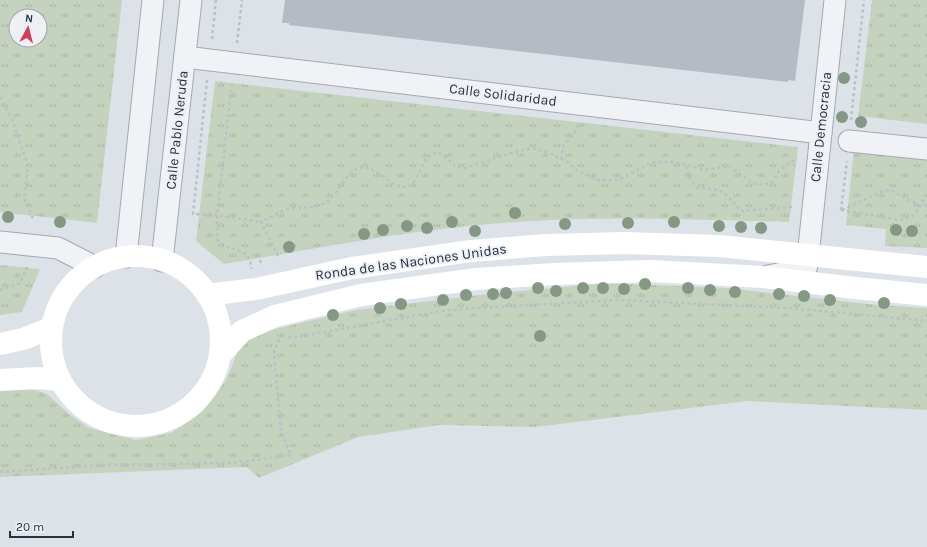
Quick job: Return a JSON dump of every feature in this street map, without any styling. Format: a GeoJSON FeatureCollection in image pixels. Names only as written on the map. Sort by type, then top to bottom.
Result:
{"type":"FeatureCollection","features":[{"type":"Feature","properties":{"kind":"street"},"geometry":{"type":"LineString","coordinates":[[126,257],[153,0]]}},
{"type":"Feature","properties":{"kind":"street","name":"Calle Pablo Neruda"},"geometry":{"type":"LineString","coordinates":[[162,260],[191,0]]}},
{"type":"Feature","properties":{"kind":"street","name":"Calle Democracia"},"geometry":{"type":"LineString","coordinates":[[808,254],[835,0]]}},
{"type":"Feature","properties":{"kind":"street","name":"Calle Solidaridad"},"geometry":{"type":"LineString","coordinates":[[185,57],[821,133]]}},
{"type":"Feature","properties":{"kind":"street"},"geometry":{"type":"LineString","coordinates":[[849,140],[927,149]]}},
{"type":"Feature","properties":{"kind":"street"},"geometry":{"type":"LineString","coordinates":[[0,242],[58,248],[94,267]]}},
{"type":"Feature","properties":{"kind":"street","name":"Ronda de las Naciones Unidas"},"geometry":{"type":"LineString","coordinates":[[208,295],[256,289],[352,268],[471,251],[546,245],[626,243],[719,246],[927,267]]}},
{"type":"Feature","properties":{"kind":"street","name":"Ronda de las Naciones Unidas"},"geometry":{"type":"LineString","coordinates":[[762,277],[793,271],[807,266],[808,254]]}},
{"type":"Feature","properties":{"kind":"street","name":"Ronda de las Naciones Unidas"},"geometry":{"type":"LineString","coordinates":[[126,257],[144,257],[162,260],[188,274],[208,295],[216,314],[221,334],[220,355],[212,380],[196,402],[174,417],[149,426],[122,425],[97,417],[75,402],[60,380],[51,355],[51,328],[59,303],[74,282],[94,267],[110,260],[126,257]]}},
{"type":"Feature","properties":{"kind":"street","name":"Ronda de las Naciones Unidas"},"geometry":{"type":"LineString","coordinates":[[220,355],[242,331],[275,316],[361,296],[476,279],[554,274],[651,271],[762,277],[927,295]]}},
{"type":"Feature","properties":{"kind":"street"},"geometry":{"type":"LineString","coordinates":[[0,344],[23,339],[51,328]]}},
{"type":"Feature","properties":{"kind":"street"},"geometry":{"type":"LineString","coordinates":[[0,380],[38,378],[60,380]]}},
{"type":"Feature","properties":{"kind":"path"},"geometry":{"type":"LineString","coordinates":[[216,0],[193,214],[217,215],[261,222],[292,208],[309,208],[326,202],[340,188],[350,174],[360,168],[372,170],[396,185],[405,187],[414,183],[425,161],[432,153],[442,154],[455,166],[465,168],[511,153],[532,148],[568,162],[578,171],[597,180],[618,180],[654,162],[676,162],[704,170],[729,166],[753,183],[759,185],[771,183],[779,171],[800,155]]}},
{"type":"Feature","properties":{"kind":"path"},"geometry":{"type":"LineString","coordinates":[[242,0],[217,215],[218,240],[226,246],[238,249],[247,256],[252,273]]}},
{"type":"Feature","properties":{"kind":"path"},"geometry":{"type":"LineString","coordinates":[[841,210],[864,0]]}},
{"type":"Feature","properties":{"kind":"path"},"geometry":{"type":"LineString","coordinates":[[0,98],[13,122],[28,166],[24,198],[34,221]]}},
{"type":"Feature","properties":{"kind":"path"},"geometry":{"type":"LineString","coordinates":[[560,159],[564,145],[574,134],[586,105]]}},
{"type":"Feature","properties":{"kind":"path"},"geometry":{"type":"LineString","coordinates":[[686,166],[689,178],[697,188],[712,189],[724,192],[740,211],[794,207]]}},
{"type":"Feature","properties":{"kind":"path"},"geometry":{"type":"LineString","coordinates":[[841,210],[885,190],[892,191],[920,206],[927,205]]}},
{"type":"Feature","properties":{"kind":"path"},"geometry":{"type":"LineString","coordinates":[[841,210],[900,220],[911,217],[918,210],[927,192]]}},
{"type":"Feature","properties":{"kind":"path"},"geometry":{"type":"LineString","coordinates":[[261,222],[278,256]]}},
{"type":"Feature","properties":{"kind":"path"},"geometry":{"type":"LineString","coordinates":[[0,290],[20,283],[29,262]]}},
{"type":"Feature","properties":{"kind":"path"},"geometry":{"type":"LineString","coordinates":[[286,336],[297,337],[446,310],[619,300],[789,308],[927,321]]}},
{"type":"Feature","properties":{"kind":"path"},"geometry":{"type":"LineString","coordinates":[[0,472],[102,465],[234,463],[291,455],[280,432],[274,353],[280,336]]}},
{"type":"Feature","properties":{"kind":"green space"},"geometry":{"type":"Polygon","coordinates":[[[0,0],[122,0],[97,223],[0,212],[0,0]]]}},
{"type":"Feature","properties":{"kind":"green space"},"geometry":{"type":"Polygon","coordinates":[[[872,0],[927,0],[927,124],[858,116],[872,0]]]}},
{"type":"Feature","properties":{"kind":"green space"},"geometry":{"type":"Polygon","coordinates":[[[215,81],[798,147],[789,222],[692,219],[532,221],[454,227],[416,232],[224,264],[196,241],[215,81]]]}},
{"type":"Feature","properties":{"kind":"green space"},"geometry":{"type":"Polygon","coordinates":[[[854,149],[927,157],[927,248],[885,246],[886,229],[846,225],[854,149]]]}},
{"type":"Feature","properties":{"kind":"green space"},"geometry":{"type":"Polygon","coordinates":[[[0,265],[40,269],[22,312],[0,315],[0,265]]]}},
{"type":"Feature","properties":{"kind":"green space"},"geometry":{"type":"Polygon","coordinates":[[[606,283],[727,288],[877,305],[927,308],[927,410],[747,401],[535,427],[439,425],[358,437],[259,478],[247,467],[0,477],[0,389],[25,387],[47,394],[68,413],[89,428],[136,440],[171,433],[203,411],[226,380],[240,346],[258,333],[356,310],[488,294],[606,283]]]}},
{"type":"Feature","properties":{"kind":"building"},"geometry":{"type":"Polygon","coordinates":[[[285,0],[805,0],[795,81],[788,80],[788,82],[289,25],[289,23],[282,23],[285,0]]]}}]}
